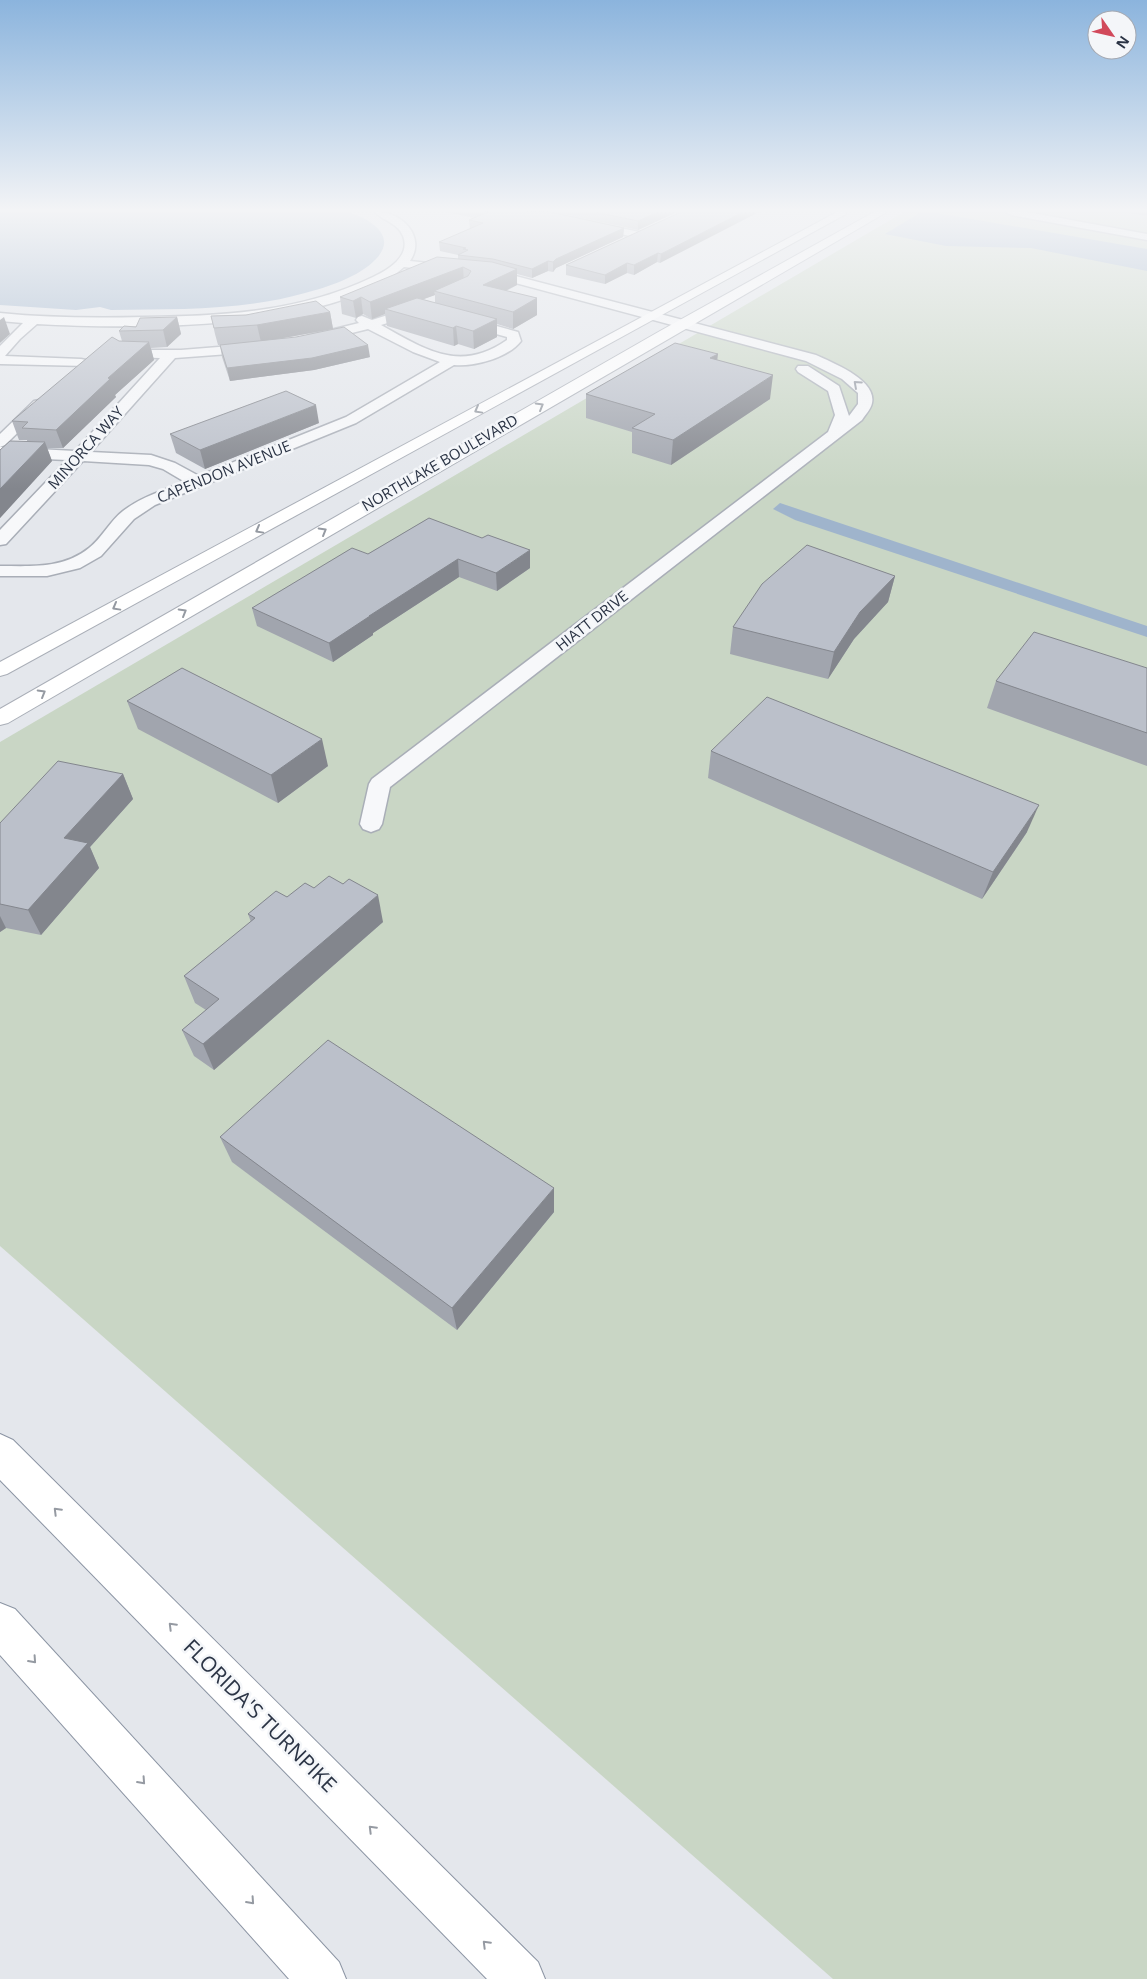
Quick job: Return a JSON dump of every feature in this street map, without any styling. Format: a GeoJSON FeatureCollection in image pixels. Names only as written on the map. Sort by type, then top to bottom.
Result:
{"type":"FeatureCollection","features":[{"type":"Feature","properties":{"kind":"main road","name":"NORTHLAKE BOULEVARD"},"geometry":{"type":"LineString","coordinates":[[0,670],[672,304]]}},
{"type":"Feature","properties":{"kind":"main road","name":"NORTHLAKE BOULEVARD"},"geometry":{"type":"LineString","coordinates":[[0,718],[717,304]]}},
{"type":"Feature","properties":{"kind":"main road","name":"FLORIDA'S TURNPIKE"},"geometry":{"type":"LineString","coordinates":[[0,1453],[521,1979]]}},
{"type":"Feature","properties":{"kind":"main road"},"geometry":{"type":"LineString","coordinates":[[0,1624],[322,1979]]}},
{"type":"Feature","properties":{"kind":"street"},"geometry":{"type":"LineString","coordinates":[[0,317],[36,320],[190,320],[245,316],[305,304]]}},
{"type":"Feature","properties":{"kind":"street"},"geometry":{"type":"LineString","coordinates":[[335,304],[398,341],[452,360],[476,360],[508,346],[514,340],[513,335],[447,316]]}},
{"type":"Feature","properties":{"kind":"street","name":"HIATT DRIVE"},"geometry":{"type":"LineString","coordinates":[[371,824],[380,784],[857,417],[865,404],[865,392],[842,372],[811,358],[611,304]]}},
{"type":"Feature","properties":{"kind":"street"},"geometry":{"type":"LineString","coordinates":[[299,341],[426,309]]}},
{"type":"Feature","properties":{"kind":"street"},"geometry":{"type":"LineString","coordinates":[[0,354],[15,336],[36,320]]}},
{"type":"Feature","properties":{"kind":"street"},"geometry":{"type":"LineString","coordinates":[[614,320],[801,368],[834,389],[842,416],[835,433]]}},
{"type":"Feature","properties":{"kind":"street"},"geometry":{"type":"LineString","coordinates":[[121,335],[133,321]]}},
{"type":"Feature","properties":{"kind":"street"},"geometry":{"type":"LineString","coordinates":[[125,353],[171,354],[268,346]]}},
{"type":"Feature","properties":{"kind":"street","name":"MINORCA WAY"},"geometry":{"type":"LineString","coordinates":[[0,540],[171,354]]}},
{"type":"Feature","properties":{"kind":"street"},"geometry":{"type":"LineString","coordinates":[[68,375],[94,355]]}},
{"type":"Feature","properties":{"kind":"street"},"geometry":{"type":"LineString","coordinates":[[0,360],[82,363]]}},
{"type":"Feature","properties":{"kind":"street","name":"CAPENDON AVENUE"},"geometry":{"type":"LineString","coordinates":[[0,571],[47,571],[74,564],[95,552],[116,527],[137,509],[164,495],[351,420],[452,360]]}},
{"type":"Feature","properties":{"kind":"street"},"geometry":{"type":"LineString","coordinates":[[0,442],[46,397]]}},
{"type":"Feature","properties":{"kind":"street"},"geometry":{"type":"LineString","coordinates":[[0,452],[151,460],[169,466],[198,482]]}},
{"type":"Feature","properties":{"kind":"green space"},"geometry":{"type":"Polygon","coordinates":[[[746,304],[1147,304],[1147,1979],[833,1979],[0,1246],[0,742],[746,304]]]}},
{"type":"Feature","properties":{"kind":"water"},"geometry":{"type":"Polygon","coordinates":[[[246,304],[209,308],[111,310],[100,307],[76,310],[0,305],[246,304]]]}},
{"type":"Feature","properties":{"kind":"water"},"geometry":{"type":"Polygon","coordinates":[[[780,503],[1147,626],[1147,637],[795,520],[773,509],[780,503]]]}},
{"type":"Feature","properties":{"kind":"building"},"geometry":{"type":"Polygon","coordinates":[[[299,304],[320,304],[330,312],[257,325],[214,328],[211,316],[246,315],[299,304]]]}},
{"type":"Feature","properties":{"kind":"building"},"geometry":{"type":"Polygon","coordinates":[[[399,304],[441,304],[497,319],[473,331],[456,326],[453,328],[385,309],[399,304]]]}},
{"type":"Feature","properties":{"kind":"building"},"geometry":{"type":"Polygon","coordinates":[[[484,304],[526,304],[513,312],[484,304]]]}},
{"type":"Feature","properties":{"kind":"building"},"geometry":{"type":"Polygon","coordinates":[[[177,317],[163,330],[119,331],[124,326],[136,327],[140,318],[177,317]]]}},
{"type":"Feature","properties":{"kind":"building"},"geometry":{"type":"Polygon","coordinates":[[[344,327],[368,345],[312,358],[227,368],[220,345],[296,337],[344,327]]]}},
{"type":"Feature","properties":{"kind":"building"},"geometry":{"type":"Polygon","coordinates":[[[112,337],[119,341],[149,342],[108,378],[110,379],[56,430],[22,428],[28,422],[12,421],[112,337]]]}},
{"type":"Feature","properties":{"kind":"building"},"geometry":{"type":"Polygon","coordinates":[[[675,343],[718,354],[710,358],[773,375],[673,440],[632,428],[655,414],[586,394],[675,343]]]}},
{"type":"Feature","properties":{"kind":"building"},"geometry":{"type":"Polygon","coordinates":[[[286,391],[316,405],[200,450],[170,434],[286,391]]]}},
{"type":"Feature","properties":{"kind":"building"},"geometry":{"type":"Polygon","coordinates":[[[10,441],[45,442],[0,489],[0,450],[10,441]]]}},
{"type":"Feature","properties":{"kind":"building"},"geometry":{"type":"Polygon","coordinates":[[[429,518],[482,538],[488,535],[530,550],[496,573],[458,559],[329,643],[252,608],[352,548],[368,554],[429,518]]]}},
{"type":"Feature","properties":{"kind":"building"},"geometry":{"type":"Polygon","coordinates":[[[807,545],[895,576],[860,612],[834,652],[733,627],[762,584],[807,545]]]}},
{"type":"Feature","properties":{"kind":"building"},"geometry":{"type":"Polygon","coordinates":[[[1034,632],[1147,668],[1147,733],[996,681],[1034,632]]]}},
{"type":"Feature","properties":{"kind":"building"},"geometry":{"type":"Polygon","coordinates":[[[182,668],[322,739],[271,775],[127,701],[182,668]]]}},
{"type":"Feature","properties":{"kind":"building"},"geometry":{"type":"Polygon","coordinates":[[[767,697],[1039,805],[993,872],[711,751],[767,697]]]}},
{"type":"Feature","properties":{"kind":"building"},"geometry":{"type":"Polygon","coordinates":[[[58,761],[123,774],[64,838],[88,843],[28,910],[0,904],[0,823],[58,761]]]}},
{"type":"Feature","properties":{"kind":"building"},"geometry":{"type":"Polygon","coordinates":[[[329,876],[343,884],[349,879],[378,895],[203,1044],[182,1030],[219,999],[184,976],[255,918],[248,914],[276,891],[287,897],[305,883],[314,888],[329,876]]]}},
{"type":"Feature","properties":{"kind":"building"},"geometry":{"type":"Polygon","coordinates":[[[328,1040],[554,1188],[452,1308],[220,1137],[328,1040]]]}}]}
